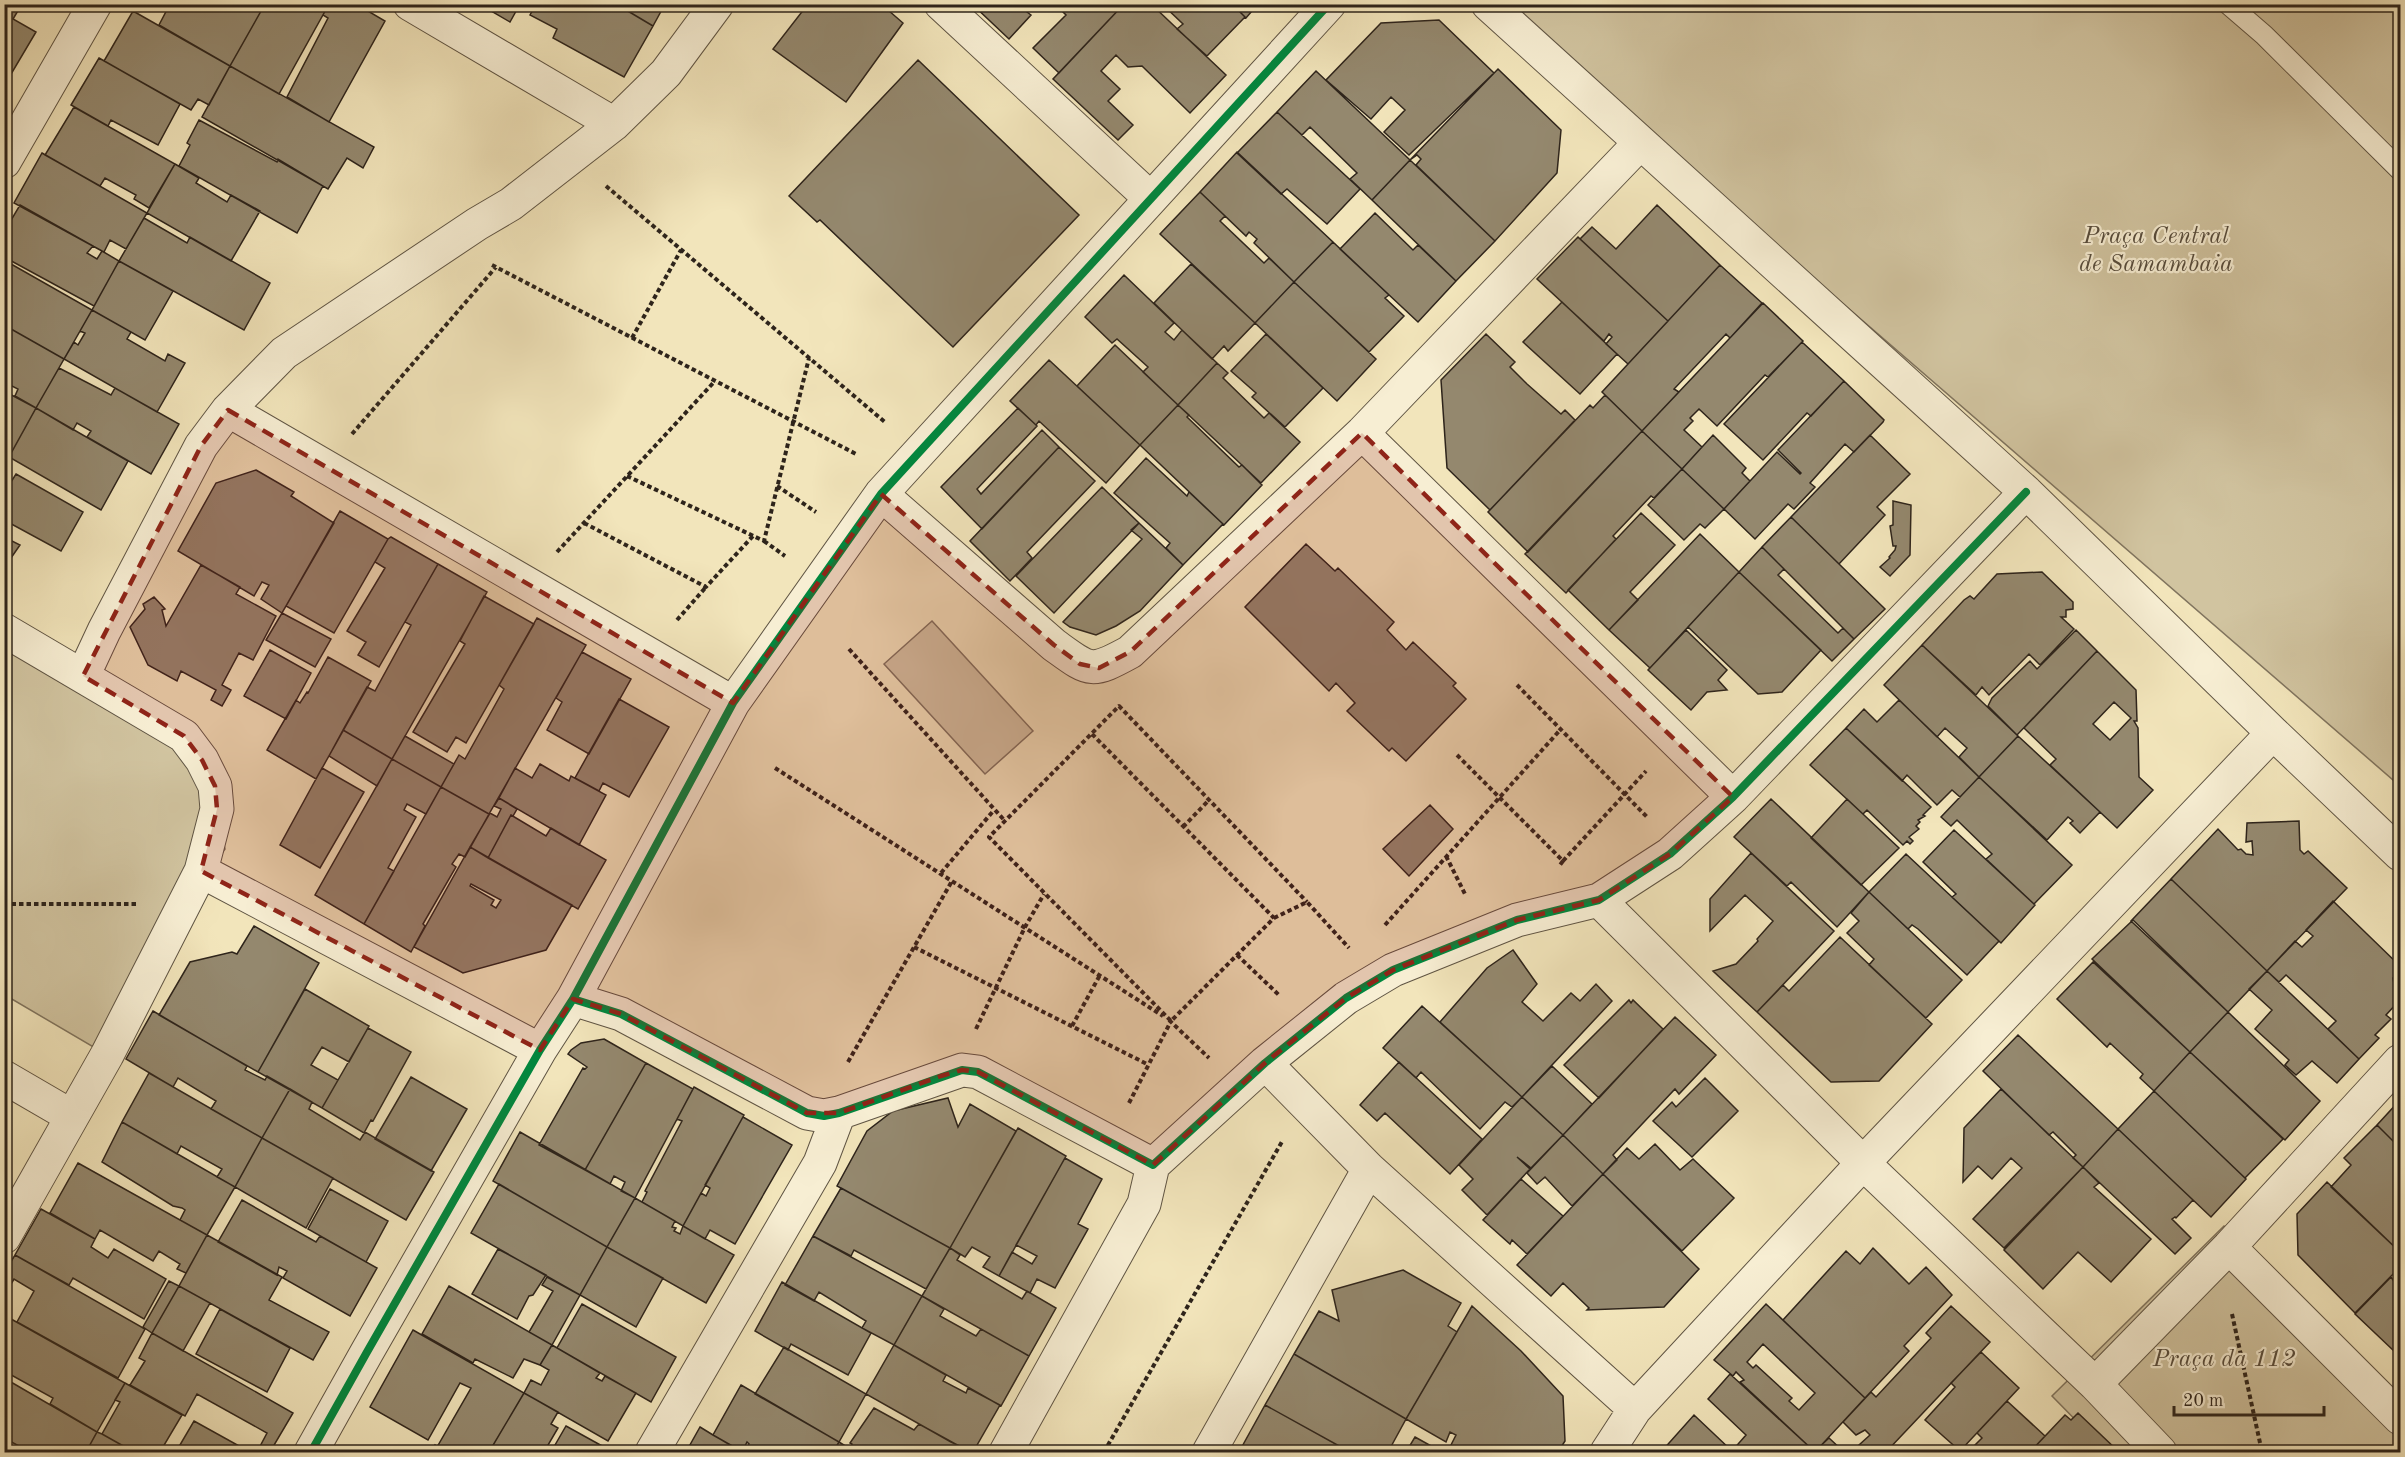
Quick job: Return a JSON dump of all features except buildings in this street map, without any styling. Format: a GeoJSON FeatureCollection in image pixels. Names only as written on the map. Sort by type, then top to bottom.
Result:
{"type":"FeatureCollection","features":[{"type":"Feature","properties":{"kind":"street"},"geometry":{"type":"LineString","coordinates":[[4,162],[95,4]]}},
{"type":"Feature","properties":{"kind":"street"},"geometry":{"type":"LineString","coordinates":[[410,4],[614,124]]}},
{"type":"Feature","properties":{"kind":"street"},"geometry":{"type":"LineString","coordinates":[[83,676],[104,631],[201,446],[228,410],[284,353],[477,224],[511,204],[614,124],[666,73],[717,4]]}},
{"type":"Feature","properties":{"kind":"street"},"geometry":{"type":"LineString","coordinates":[[941,4],[1150,198]]}},
{"type":"Feature","properties":{"kind":"street"},"geometry":{"type":"LineString","coordinates":[[320,1449],[540,1050],[573,999],[733,703],[881,494],[1329,4]]}},
{"type":"Feature","properties":{"kind":"street"},"geometry":{"type":"LineString","coordinates":[[1488,4],[2026,492],[2400,854]]}},
{"type":"Feature","properties":{"kind":"street"},"geometry":{"type":"LineString","coordinates":[[881,494],[1054,645],[1080,664],[1099,668],[1130,652],[1362,434],[1640,143]]}},
{"type":"Feature","properties":{"kind":"street"},"geometry":{"type":"LineString","coordinates":[[228,410],[733,703]]}},
{"type":"Feature","properties":{"kind":"street"},"geometry":{"type":"LineString","coordinates":[[1362,434],[1733,797]]}},
{"type":"Feature","properties":{"kind":"street"},"geometry":{"type":"LineString","coordinates":[[1006,1452],[1144,1204],[1153,1165],[1265,1063],[1346,998],[1393,970],[1517,920],[1599,900],[1670,854],[1733,797],[2026,492]]}},
{"type":"Feature","properties":{"kind":"street"},"geometry":{"type":"LineString","coordinates":[[4,630],[184,736],[202,760],[215,786],[217,809],[201,871],[185,904],[107,1055],[4,1237]]}},
{"type":"Feature","properties":{"kind":"street"},"geometry":{"type":"LineString","coordinates":[[1607,1452],[1635,1409],[1863,1163],[2273,733]]}},
{"type":"Feature","properties":{"kind":"street"},"geometry":{"type":"LineString","coordinates":[[201,871],[540,1050]]}},
{"type":"Feature","properties":{"kind":"street"},"geometry":{"type":"LineString","coordinates":[[1599,900],[1863,1163],[2095,1384],[2160,1452]]}},
{"type":"Feature","properties":{"kind":"street"},"geometry":{"type":"LineString","coordinates":[[573,999],[621,1014],[807,1113],[824,1116],[839,1113],[941,1076],[962,1070],[978,1072],[1153,1165]]}},
{"type":"Feature","properties":{"kind":"street"},"geometry":{"type":"LineString","coordinates":[[2095,1384],[2229,1247],[2400,1061]]}},
{"type":"Feature","properties":{"kind":"street"},"geometry":{"type":"LineString","coordinates":[[1265,1063],[1369,1169],[1635,1409]]}},
{"type":"Feature","properties":{"kind":"street"},"geometry":{"type":"LineString","coordinates":[[4,1077],[71,1116]]}},
{"type":"Feature","properties":{"kind":"street"},"geometry":{"type":"LineString","coordinates":[[652,1452],[820,1162],[839,1113]]}},
{"type":"Feature","properties":{"kind":"street"},"geometry":{"type":"LineString","coordinates":[[1209,1452],[1369,1169]]}},
{"type":"Feature","properties":{"kind":"street"},"geometry":{"type":"LineString","coordinates":[[2229,1247],[2400,1418]]}},
{"type":"Feature","properties":{"kind":"lane"},"geometry":{"type":"LineString","coordinates":[[2228,4],[2264,34],[2400,170]]}},
{"type":"Feature","properties":{"kind":"path"},"geometry":{"type":"LineString","coordinates":[[602,183],[889,425]]}},
{"type":"Feature","properties":{"kind":"path"},"geometry":{"type":"LineString","coordinates":[[632,338],[681,250]]}},
{"type":"Feature","properties":{"kind":"path"},"geometry":{"type":"LineString","coordinates":[[486,261],[860,456]]}},
{"type":"Feature","properties":{"kind":"path"},"geometry":{"type":"LineString","coordinates":[[348,439],[496,267]]}},
{"type":"Feature","properties":{"kind":"path"},"geometry":{"type":"LineString","coordinates":[[764,541],[809,358]]}},
{"type":"Feature","properties":{"kind":"path"},"geometry":{"type":"LineString","coordinates":[[553,555],[715,381]]}},
{"type":"Feature","properties":{"kind":"path"},"geometry":{"type":"LineString","coordinates":[[627,476],[764,541],[787,558]]}},
{"type":"Feature","properties":{"kind":"path"},"geometry":{"type":"LineString","coordinates":[[777,486],[822,516]]}},
{"type":"Feature","properties":{"kind":"path"},"geometry":{"type":"LineString","coordinates":[[584,523],[706,587]]}},
{"type":"Feature","properties":{"kind":"path"},"geometry":{"type":"LineString","coordinates":[[674,622],[753,536]]}},
{"type":"Feature","properties":{"kind":"path"},"geometry":{"type":"LineString","coordinates":[[849,649],[1005,821]]}},
{"type":"Feature","properties":{"kind":"path"},"geometry":{"type":"LineString","coordinates":[[1517,685],[1654,824]]}},
{"type":"Feature","properties":{"kind":"path"},"geometry":{"type":"LineString","coordinates":[[1210,1060],[989,837],[1119,706],[1356,956]]}},
{"type":"Feature","properties":{"kind":"path"},"geometry":{"type":"LineString","coordinates":[[1380,930],[1561,729]]}},
{"type":"Feature","properties":{"kind":"path"},"geometry":{"type":"LineString","coordinates":[[1092,734],[1274,918]]}},
{"type":"Feature","properties":{"kind":"path"},"geometry":{"type":"LineString","coordinates":[[1457,755],[1563,861]]}},
{"type":"Feature","properties":{"kind":"path"},"geometry":{"type":"LineString","coordinates":[[775,768],[1171,1021]]}},
{"type":"Feature","properties":{"kind":"path"},"geometry":{"type":"LineString","coordinates":[[1557,869],[1648,769]]}},
{"type":"Feature","properties":{"kind":"path"},"geometry":{"type":"LineString","coordinates":[[1183,827],[1209,800]]}},
{"type":"Feature","properties":{"kind":"path"},"geometry":{"type":"LineString","coordinates":[[940,873],[994,809]]}},
{"type":"Feature","properties":{"kind":"path"},"geometry":{"type":"LineString","coordinates":[[1446,856],[1470,904]]}},
{"type":"Feature","properties":{"kind":"path"},"geometry":{"type":"LineString","coordinates":[[847,1064],[952,881]]}},
{"type":"Feature","properties":{"kind":"path"},"geometry":{"type":"LineString","coordinates":[[973,1035],[1025,927],[1044,894]]}},
{"type":"Feature","properties":{"kind":"path"},"geometry":{"type":"LineString","coordinates":[[1125,1109],[1171,1021],[1274,918],[1307,902]]}},
{"type":"Feature","properties":{"kind":"path"},"geometry":{"type":"LineString","coordinates":[[4,904],[185,904]]}},
{"type":"Feature","properties":{"kind":"path"},"geometry":{"type":"LineString","coordinates":[[914,947],[1148,1064]]}},
{"type":"Feature","properties":{"kind":"path"},"geometry":{"type":"LineString","coordinates":[[1237,955],[1288,1004]]}},
{"type":"Feature","properties":{"kind":"path"},"geometry":{"type":"LineString","coordinates":[[1072,1026],[1100,975]]}},
{"type":"Feature","properties":{"kind":"path"},"geometry":{"type":"LineString","coordinates":[[1104,1452],[1284,1137]]}},
{"type":"Feature","properties":{"kind":"path"},"geometry":{"type":"LineString","coordinates":[[2231,1307],[2262,1452]]}},
{"type":"Feature","properties":{"kind":"highlighted area"},"geometry":{"type":"Polygon","coordinates":[[[228,410],[733,703],[881,494],[1054,645],[1080,664],[1099,668],[1130,652],[1362,433],[1733,797],[1670,854],[1599,900],[1517,920],[1393,970],[1346,998],[1265,1063],[1153,1165],[978,1072],[962,1070],[941,1076],[839,1113],[807,1113],[621,1014],[573,999],[540,1050],[201,871],[217,809],[215,786],[202,760],[184,736],[83,676],[201,446],[228,410]]]}},
{"type":"Feature","properties":{"kind":"green space","name":"Praça Central de Samambaia"},"geometry":{"type":"Polygon","coordinates":[[[1498,5],[2400,5],[2400,786],[1498,5]]]}},
{"type":"Feature","properties":{"kind":"green space"},"geometry":{"type":"Polygon","coordinates":[[[932,621],[1033,731],[985,774],[884,664],[932,621]]]}},
{"type":"Feature","properties":{"kind":"green space"},"geometry":{"type":"Polygon","coordinates":[[[5,630],[184,736],[217,809],[225,849],[185,904],[107,1055],[5,995],[5,630]]]}},
{"type":"Feature","properties":{"kind":"green space","name":"Praça da 112"},"geometry":{"type":"Polygon","coordinates":[[[2224,1226],[2400,1398],[2400,1452],[2107,1452],[2052,1396],[2224,1226]]]}},
{"type":"Feature","properties":{"kind":"cycle path"},"geometry":{"type":"LineString","coordinates":[[311,1452],[540,1050],[573,999],[733,703],[881,494],[1329,4]]}},
{"type":"Feature","properties":{"kind":"cycle path"},"geometry":{"type":"LineString","coordinates":[[573,999],[621,1014],[807,1113],[824,1116],[839,1113],[962,1070],[978,1072],[1153,1165],[1265,1063],[1346,998],[1393,970],[1517,920],[1599,900],[1670,854],[1733,797],[2026,492]]}}]}
